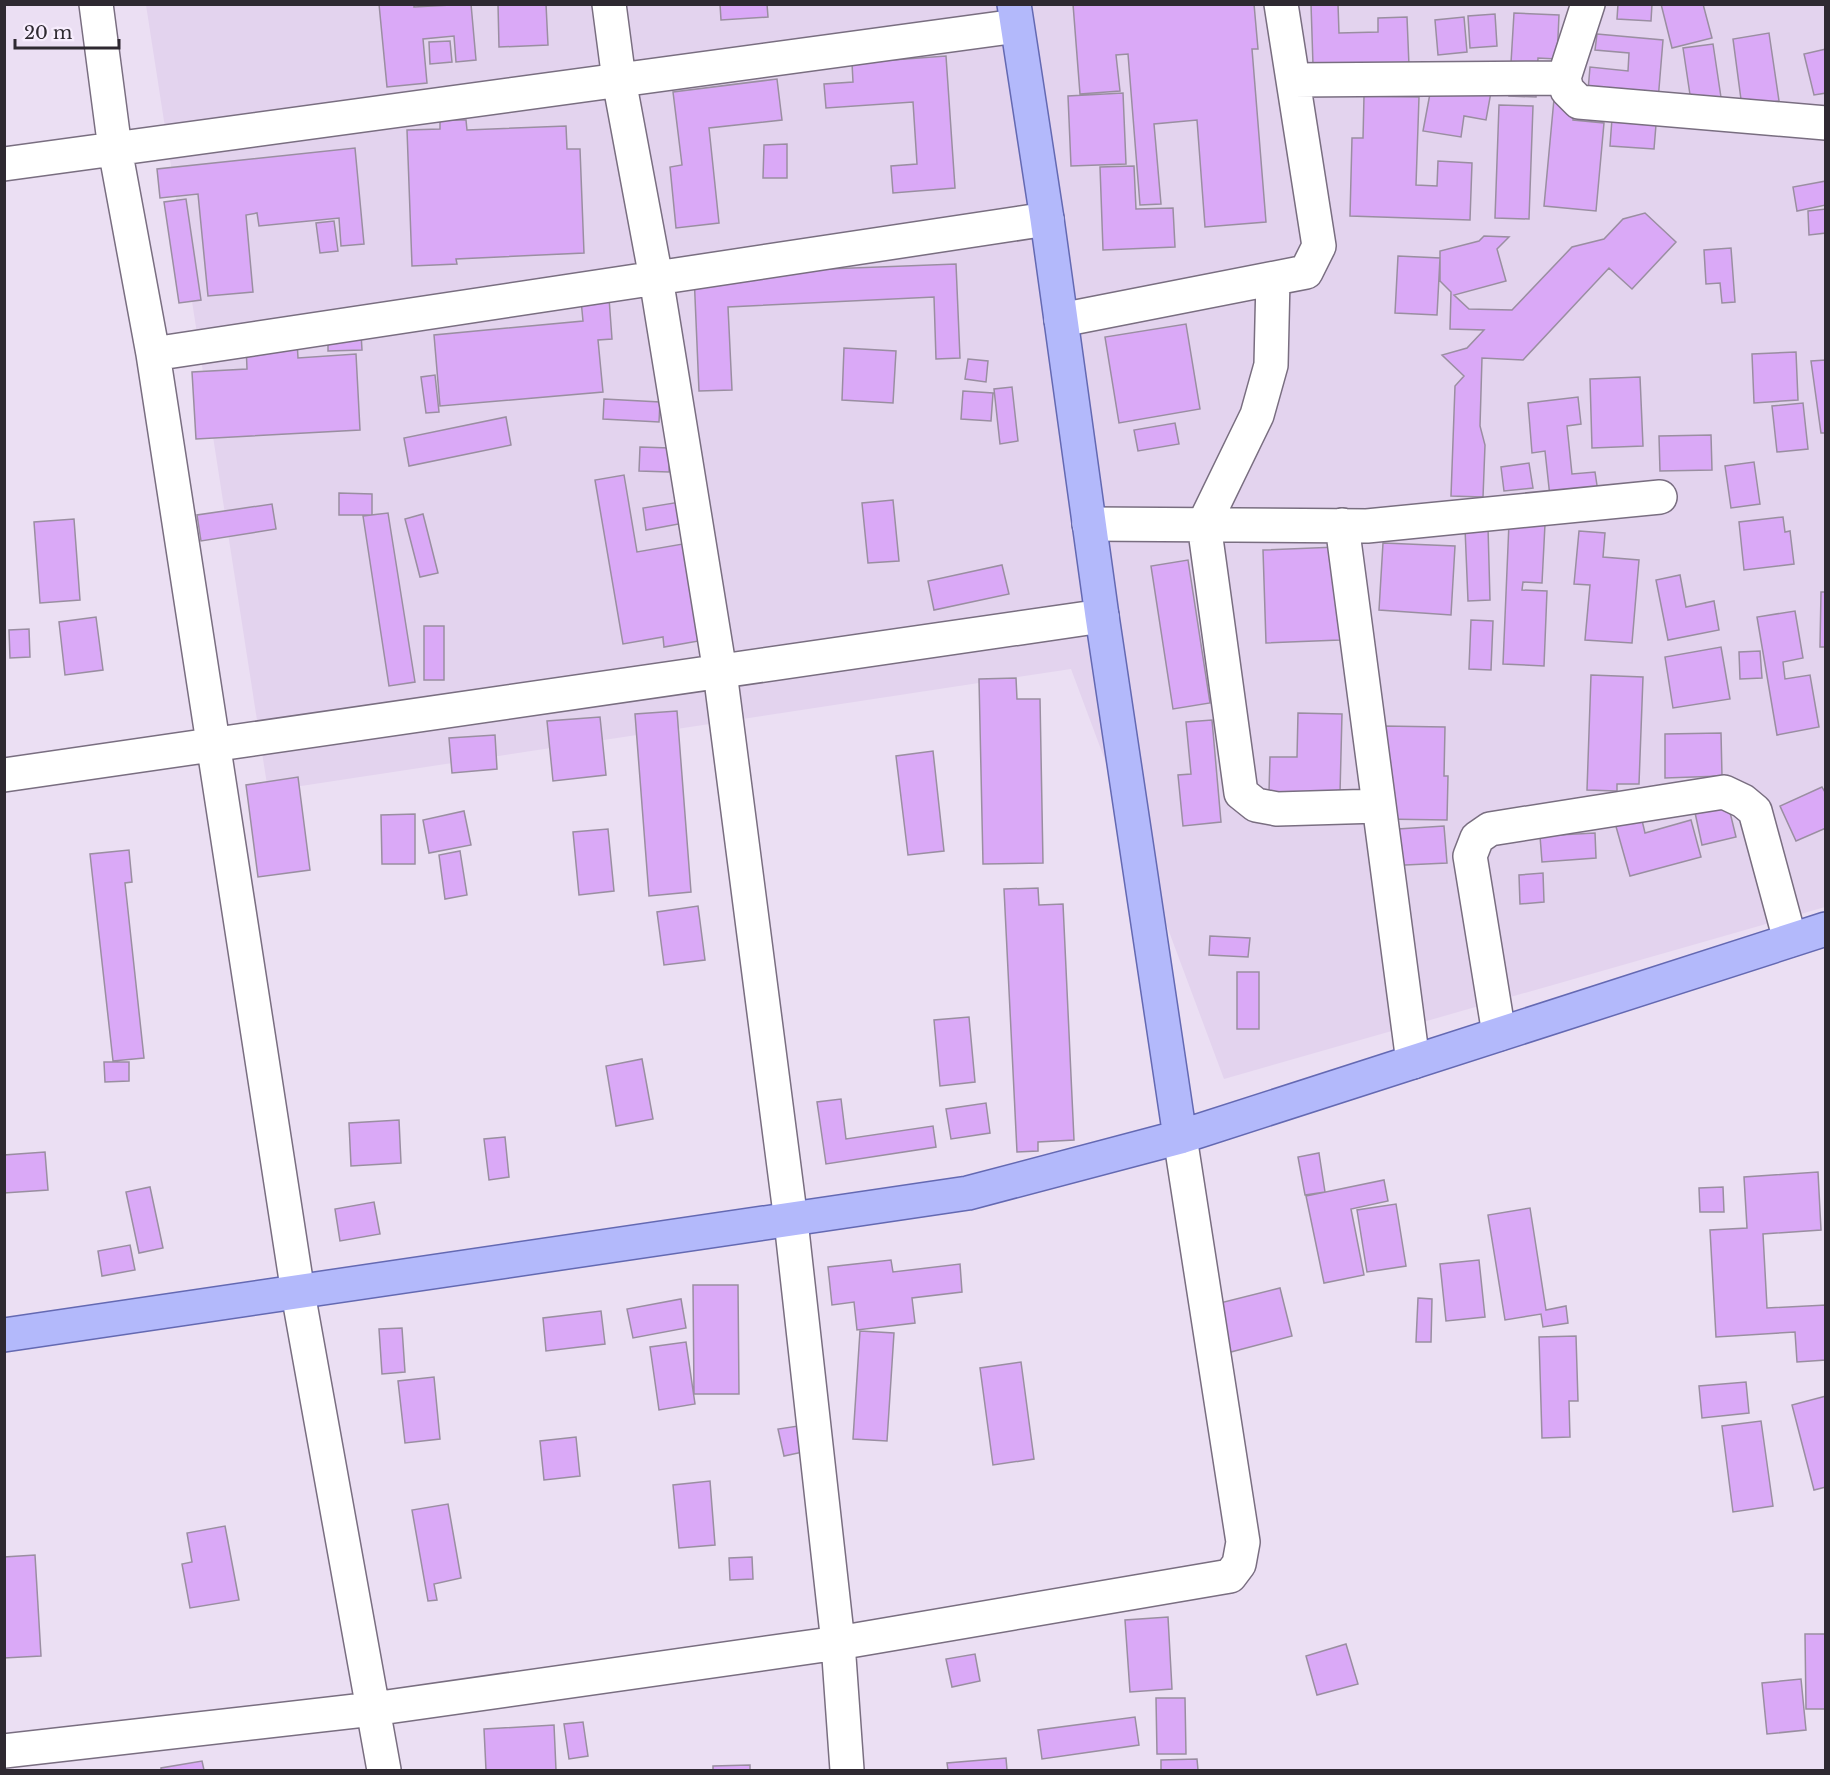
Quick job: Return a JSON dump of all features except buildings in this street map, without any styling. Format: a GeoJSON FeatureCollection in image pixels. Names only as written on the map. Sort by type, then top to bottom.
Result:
{"type":"FeatureCollection","features":[{"type":"Feature","properties":{"kind":"main road"},"geometry":{"type":"LineString","coordinates":[[1015,15],[1047,219],[1102,616],[1180,1137]]}},
{"type":"Feature","properties":{"kind":"main road"},"geometry":{"type":"LineString","coordinates":[[4,1335],[791,1221],[968,1193],[1180,1137],[1826,929]]}},
{"type":"Feature","properties":{"kind":"street"},"geometry":{"type":"LineString","coordinates":[[96,4],[115,149],[153,354],[298,1293],[384,1770]]}},
{"type":"Feature","properties":{"kind":"street"},"geometry":{"type":"LineString","coordinates":[[609,4],[619,80],[656,278],[720,672],[791,1221],[838,1643],[847,1770]]}},
{"type":"Feature","properties":{"kind":"street"},"geometry":{"type":"LineString","coordinates":[[1061,320],[1306,272],[1319,246],[1281,4]]}},
{"type":"Feature","properties":{"kind":"street"},"geometry":{"type":"LineString","coordinates":[[1588,4],[1564,78],[1567,90],[1573,99],[1586,104],[1826,123]]}},
{"type":"Feature","properties":{"kind":"street"},"geometry":{"type":"LineString","coordinates":[[4,164],[619,80],[1015,15]]}},
{"type":"Feature","properties":{"kind":"street"},"geometry":{"type":"LineString","coordinates":[[1293,80],[1564,78]]}},
{"type":"Feature","properties":{"kind":"street"},"geometry":{"type":"LineString","coordinates":[[153,354],[1047,219]]}},
{"type":"Feature","properties":{"kind":"street"},"geometry":{"type":"LineString","coordinates":[[1273,279],[1269,375],[1257,415],[1204,524],[1241,793],[1257,805],[1277,809],[1379,806]]}},
{"type":"Feature","properties":{"kind":"street"},"geometry":{"type":"LineString","coordinates":[[1089,524],[1367,526],[1660,497]]}},
{"type":"Feature","properties":{"kind":"street"},"geometry":{"type":"LineString","coordinates":[[1342,525],[1413,1062]]}},
{"type":"Feature","properties":{"kind":"street"},"geometry":{"type":"LineString","coordinates":[[4,775],[1102,616]]}},
{"type":"Feature","properties":{"kind":"street"},"geometry":{"type":"LineString","coordinates":[[1499,1034],[1470,856],[1477,838],[1490,829],[1724,792],[1743,801],[1755,811],[1790,940]]}},
{"type":"Feature","properties":{"kind":"street"},"geometry":{"type":"LineString","coordinates":[[4,1751],[373,1709],[838,1643],[1230,1576],[1239,1564],[1243,1542],[1180,1137]]}},
{"type":"Feature","properties":{"kind":"shaded area"},"geometry":{"type":"Polygon","coordinates":[[[146,5],[1825,5],[1825,907],[1224,1079],[1071,669],[268,791],[146,5]]]}}]}
